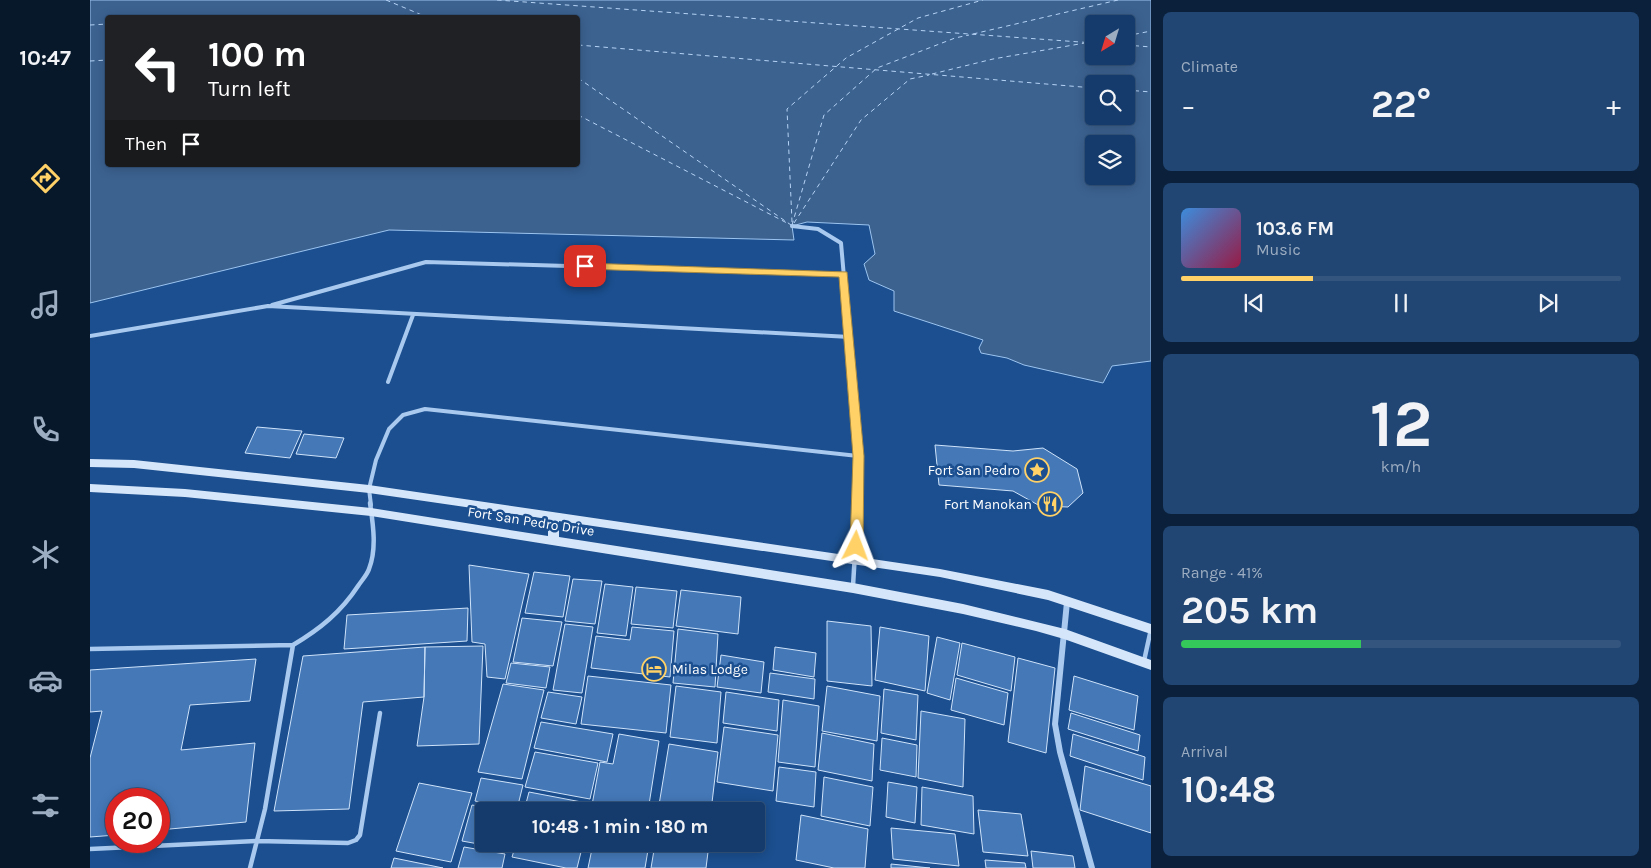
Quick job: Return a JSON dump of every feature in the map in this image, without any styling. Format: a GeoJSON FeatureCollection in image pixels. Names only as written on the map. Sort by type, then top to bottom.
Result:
{"type":"FeatureCollection","features":[{"type":"Feature","properties":{"kind":"main road","name":"Fort San Pedro Drive"},"geometry":{"type":"LineString","coordinates":[[90,463],[134,464],[368,489],[940,573],[1067,600],[1151,630]]}},
{"type":"Feature","properties":{"kind":"main road","name":"Fort San Pedro Drive"},"geometry":{"type":"LineString","coordinates":[[90,488],[186,493],[372,512],[853,588],[964,609],[1065,634],[1147,663]]}},
{"type":"Feature","properties":{"kind":"main road"},"geometry":{"type":"LineString","coordinates":[[553,516],[554,540]]}},
{"type":"Feature","properties":{"kind":"street"},"geometry":{"type":"LineString","coordinates":[[1067,600],[1055,724],[1060,752],[1092,868]]}},
{"type":"Feature","properties":{"kind":"lane"},"geometry":{"type":"LineString","coordinates":[[792,226],[808,227],[828,232],[841,243],[858,456],[856,560],[853,588]]}},
{"type":"Feature","properties":{"kind":"lane"},"geometry":{"type":"LineString","coordinates":[[90,336],[268,306],[426,262],[844,274]]}},
{"type":"Feature","properties":{"kind":"lane"},"geometry":{"type":"LineString","coordinates":[[268,306],[850,337]]}},
{"type":"Feature","properties":{"kind":"lane"},"geometry":{"type":"LineString","coordinates":[[388,382],[413,315]]}},
{"type":"Feature","properties":{"kind":"lane"},"geometry":{"type":"LineString","coordinates":[[90,649],[294,645],[317,631],[334,617],[350,599],[369,569],[374,539],[368,489],[376,460],[389,429],[403,415],[425,409],[858,456]]}},
{"type":"Feature","properties":{"kind":"lane"},"geometry":{"type":"LineString","coordinates":[[1147,663],[1151,630]]}},
{"type":"Feature","properties":{"kind":"lane"},"geometry":{"type":"LineString","coordinates":[[250,868],[265,809],[294,645]]}},
{"type":"Feature","properties":{"kind":"lane"},"geometry":{"type":"LineString","coordinates":[[90,849],[256,841],[348,843],[356,840],[360,835],[380,713]]}},
{"type":"Feature","properties":{"kind":"water"},"geometry":{"type":"Polygon","coordinates":[[[90,0],[1151,0],[1151,361],[1112,366],[1103,383],[981,353],[979,348],[983,340],[894,311],[894,291],[869,280],[864,264],[875,254],[869,225],[807,222],[792,226],[794,240],[389,230],[90,303],[90,0]]]}},
{"type":"Feature","properties":{"kind":"building"},"geometry":{"type":"Polygon","coordinates":[[[257,427],[302,431],[290,458],[245,453],[257,427]]]}},
{"type":"Feature","properties":{"kind":"building"},"geometry":{"type":"Polygon","coordinates":[[[304,434],[344,438],[336,458],[296,454],[304,434]]]}},
{"type":"Feature","properties":{"kind":"building"},"geometry":{"type":"Polygon","coordinates":[[[935,445],[1013,451],[1043,448],[1077,469],[1083,493],[1068,507],[1040,506],[1013,491],[939,485],[935,445]]]}},
{"type":"Feature","properties":{"kind":"building"},"geometry":{"type":"Polygon","coordinates":[[[469,565],[529,574],[505,679],[487,677],[485,644],[472,642],[469,565]]]}},
{"type":"Feature","properties":{"kind":"building"},"geometry":{"type":"Polygon","coordinates":[[[534,572],[570,576],[563,617],[525,613],[534,572]]]}},
{"type":"Feature","properties":{"kind":"building"},"geometry":{"type":"Polygon","coordinates":[[[573,579],[602,581],[595,624],[565,621],[573,579]]]}},
{"type":"Feature","properties":{"kind":"building"},"geometry":{"type":"Polygon","coordinates":[[[605,584],[633,587],[626,636],[597,633],[605,584]]]}},
{"type":"Feature","properties":{"kind":"building"},"geometry":{"type":"Polygon","coordinates":[[[636,587],[677,591],[673,628],[631,624],[636,587]]]}},
{"type":"Feature","properties":{"kind":"building"},"geometry":{"type":"Polygon","coordinates":[[[681,590],[741,597],[738,634],[676,626],[681,590]]]}},
{"type":"Feature","properties":{"kind":"building"},"geometry":{"type":"Polygon","coordinates":[[[468,608],[467,641],[344,649],[347,615],[468,608]]]}},
{"type":"Feature","properties":{"kind":"building"},"geometry":{"type":"Polygon","coordinates":[[[522,618],[562,622],[553,666],[513,662],[522,618]]]}},
{"type":"Feature","properties":{"kind":"building"},"geometry":{"type":"Polygon","coordinates":[[[827,621],[871,626],[872,686],[827,681],[827,621]]]}},
{"type":"Feature","properties":{"kind":"building"},"geometry":{"type":"Polygon","coordinates":[[[565,624],[593,627],[582,693],[553,690],[565,624]]]}},
{"type":"Feature","properties":{"kind":"building"},"geometry":{"type":"Polygon","coordinates":[[[632,627],[674,631],[670,677],[591,668],[596,636],[630,640],[632,627]]]}},
{"type":"Feature","properties":{"kind":"building"},"geometry":{"type":"Polygon","coordinates":[[[880,627],[929,636],[925,691],[875,680],[880,627]]]}},
{"type":"Feature","properties":{"kind":"building"},"geometry":{"type":"Polygon","coordinates":[[[678,629],[718,634],[715,687],[673,683],[678,629]]]}},
{"type":"Feature","properties":{"kind":"building"},"geometry":{"type":"Polygon","coordinates":[[[937,637],[960,643],[950,700],[927,693],[937,637]]]}},
{"type":"Feature","properties":{"kind":"building"},"geometry":{"type":"Polygon","coordinates":[[[962,643],[1015,657],[1011,691],[957,675],[962,643]]]}},
{"type":"Feature","properties":{"kind":"building"},"geometry":{"type":"Polygon","coordinates":[[[483,646],[479,744],[417,746],[424,697],[425,647],[483,646]]]}},
{"type":"Feature","properties":{"kind":"building"},"geometry":{"type":"Polygon","coordinates":[[[425,647],[424,697],[363,702],[349,809],[274,811],[303,656],[425,647]]]}},
{"type":"Feature","properties":{"kind":"building"},"geometry":{"type":"Polygon","coordinates":[[[775,647],[816,653],[814,677],[773,670],[775,647]]]}},
{"type":"Feature","properties":{"kind":"building"},"geometry":{"type":"Polygon","coordinates":[[[721,655],[764,662],[761,693],[717,687],[721,655]]]}},
{"type":"Feature","properties":{"kind":"building"},"geometry":{"type":"Polygon","coordinates":[[[1018,658],[1055,668],[1046,753],[1008,742],[1018,658]]]}},
{"type":"Feature","properties":{"kind":"building"},"geometry":{"type":"Polygon","coordinates":[[[256,659],[250,701],[190,705],[181,750],[255,743],[246,822],[170,829],[170,788],[105,788],[105,836],[90,837],[90,758],[102,711],[90,712],[90,670],[256,659]]]}},
{"type":"Feature","properties":{"kind":"building"},"geometry":{"type":"Polygon","coordinates":[[[511,663],[550,667],[546,688],[506,683],[511,663]]]}},
{"type":"Feature","properties":{"kind":"building"},"geometry":{"type":"Polygon","coordinates":[[[770,673],[815,679],[814,699],[768,692],[770,673]]]}},
{"type":"Feature","properties":{"kind":"building"},"geometry":{"type":"Polygon","coordinates":[[[588,676],[671,685],[666,733],[581,724],[588,676]]]}},
{"type":"Feature","properties":{"kind":"building"},"geometry":{"type":"Polygon","coordinates":[[[1074,676],[1138,696],[1134,730],[1069,710],[1074,676]]]}},
{"type":"Feature","properties":{"kind":"building"},"geometry":{"type":"Polygon","coordinates":[[[956,678],[1008,693],[1004,725],[951,710],[956,678]]]}},
{"type":"Feature","properties":{"kind":"building"},"geometry":{"type":"Polygon","coordinates":[[[503,684],[544,690],[522,779],[478,772],[503,684]]]}},
{"type":"Feature","properties":{"kind":"building"},"geometry":{"type":"Polygon","coordinates":[[[676,686],[721,692],[717,743],[670,737],[676,686]]]}},
{"type":"Feature","properties":{"kind":"building"},"geometry":{"type":"Polygon","coordinates":[[[827,686],[880,696],[877,741],[822,731],[827,686]]]}},
{"type":"Feature","properties":{"kind":"building"},"geometry":{"type":"Polygon","coordinates":[[[884,689],[918,695],[916,740],[881,733],[884,689]]]}},
{"type":"Feature","properties":{"kind":"building"},"geometry":{"type":"Polygon","coordinates":[[[548,692],[582,697],[576,724],[541,718],[548,692]]]}},
{"type":"Feature","properties":{"kind":"building"},"geometry":{"type":"Polygon","coordinates":[[[726,692],[779,700],[777,731],[723,723],[726,692]]]}},
{"type":"Feature","properties":{"kind":"building"},"geometry":{"type":"Polygon","coordinates":[[[783,700],[819,706],[815,767],[778,762],[783,700]]]}},
{"type":"Feature","properties":{"kind":"building"},"geometry":{"type":"Polygon","coordinates":[[[921,711],[965,719],[963,787],[918,778],[921,711]]]}},
{"type":"Feature","properties":{"kind":"building"},"geometry":{"type":"Polygon","coordinates":[[[1071,713],[1140,735],[1138,751],[1068,729],[1071,713]]]}},
{"type":"Feature","properties":{"kind":"building"},"geometry":{"type":"Polygon","coordinates":[[[541,722],[613,734],[607,762],[534,748],[541,722]]]}},
{"type":"Feature","properties":{"kind":"building"},"geometry":{"type":"Polygon","coordinates":[[[724,727],[778,735],[773,791],[717,782],[724,727]]]}},
{"type":"Feature","properties":{"kind":"building"},"geometry":{"type":"Polygon","coordinates":[[[822,733],[874,744],[872,781],[818,770],[822,733]]]}},
{"type":"Feature","properties":{"kind":"building"},"geometry":{"type":"Polygon","coordinates":[[[619,734],[659,741],[649,802],[593,802],[600,762],[613,764],[619,734]]]}},
{"type":"Feature","properties":{"kind":"building"},"geometry":{"type":"Polygon","coordinates":[[[1073,734],[1145,757],[1143,780],[1070,756],[1073,734]]]}},
{"type":"Feature","properties":{"kind":"building"},"geometry":{"type":"Polygon","coordinates":[[[882,738],[917,745],[916,777],[880,770],[882,738]]]}},
{"type":"Feature","properties":{"kind":"building"},"geometry":{"type":"Polygon","coordinates":[[[669,744],[718,752],[712,802],[659,802],[669,744]]]}},
{"type":"Feature","properties":{"kind":"building"},"geometry":{"type":"Polygon","coordinates":[[[535,752],[598,763],[590,799],[525,787],[535,752]]]}},
{"type":"Feature","properties":{"kind":"building"},"geometry":{"type":"Polygon","coordinates":[[[1085,766],[1151,786],[1151,833],[1080,810],[1085,766]]]}},
{"type":"Feature","properties":{"kind":"building"},"geometry":{"type":"Polygon","coordinates":[[[779,767],[816,772],[814,807],[776,801],[779,767]]]}},
{"type":"Feature","properties":{"kind":"building"},"geometry":{"type":"Polygon","coordinates":[[[824,777],[873,787],[870,826],[821,816],[824,777]]]}},
{"type":"Feature","properties":{"kind":"building"},"geometry":{"type":"Polygon","coordinates":[[[481,778],[523,785],[519,802],[475,801],[481,778]]]}},
{"type":"Feature","properties":{"kind":"building"},"geometry":{"type":"Polygon","coordinates":[[[888,782],[917,787],[915,823],[886,817],[888,782]]]}},
{"type":"Feature","properties":{"kind":"building"},"geometry":{"type":"Polygon","coordinates":[[[419,783],[472,793],[451,862],[396,851],[419,783]]]}},
{"type":"Feature","properties":{"kind":"building"},"geometry":{"type":"Polygon","coordinates":[[[922,787],[973,796],[974,834],[921,825],[922,787]]]}},
{"type":"Feature","properties":{"kind":"building"},"geometry":{"type":"Polygon","coordinates":[[[529,792],[582,802],[526,802],[529,792]]]}},
{"type":"Feature","properties":{"kind":"building"},"geometry":{"type":"Polygon","coordinates":[[[472,805],[475,806],[475,843],[462,841],[472,805]]]}},
{"type":"Feature","properties":{"kind":"building"},"geometry":{"type":"Polygon","coordinates":[[[978,810],[1021,814],[1028,856],[983,852],[978,810]]]}},
{"type":"Feature","properties":{"kind":"building"},"geometry":{"type":"Polygon","coordinates":[[[801,815],[868,829],[865,868],[834,868],[796,860],[801,815]]]}},
{"type":"Feature","properties":{"kind":"building"},"geometry":{"type":"Polygon","coordinates":[[[891,828],[955,834],[959,866],[893,859],[891,828]]]}},
{"type":"Feature","properties":{"kind":"building"},"geometry":{"type":"Polygon","coordinates":[[[464,847],[475,849],[475,852],[505,854],[502,868],[458,868],[464,847]]]}},
{"type":"Feature","properties":{"kind":"building"},"geometry":{"type":"Polygon","coordinates":[[[1031,851],[1073,856],[1075,868],[1033,868],[1031,851]]]}},
{"type":"Feature","properties":{"kind":"building"},"geometry":{"type":"Polygon","coordinates":[[[514,852],[581,852],[577,868],[566,868],[512,857],[514,852]]]}},
{"type":"Feature","properties":{"kind":"building"},"geometry":{"type":"Polygon","coordinates":[[[591,852],[648,852],[645,868],[588,868],[591,852]]]}},
{"type":"Feature","properties":{"kind":"building"},"geometry":{"type":"Polygon","coordinates":[[[654,852],[708,852],[706,868],[651,868],[654,852]]]}},
{"type":"Feature","properties":{"kind":"building"},"geometry":{"type":"Polygon","coordinates":[[[394,858],[443,868],[391,868],[394,858]]]}},
{"type":"Feature","properties":{"kind":"building"},"geometry":{"type":"Polygon","coordinates":[[[985,860],[1025,863],[1026,868],[986,868],[985,860]]]}},
{"type":"Feature","properties":{"kind":"building"},"geometry":{"type":"Polygon","coordinates":[[[891,864],[930,868],[891,868],[891,864]]]}},
{"type":"Feature","properties":{"kind":"ferry route"},"geometry":{"type":"LineString","coordinates":[[386,0],[422,15]]}},
{"type":"Feature","properties":{"kind":"ferry route"},"geometry":{"type":"LineString","coordinates":[[497,0],[898,29]]}},
{"type":"Feature","properties":{"kind":"ferry route"},"geometry":{"type":"LineString","coordinates":[[898,29],[918,18],[983,0]]}},
{"type":"Feature","properties":{"kind":"ferry route"},"geometry":{"type":"LineString","coordinates":[[973,34],[1118,0]]}},
{"type":"Feature","properties":{"kind":"ferry route"},"geometry":{"type":"LineString","coordinates":[[90,25],[105,24]]}},
{"type":"Feature","properties":{"kind":"ferry route"},"geometry":{"type":"LineString","coordinates":[[836,67],[846,58],[898,29]]}},
{"type":"Feature","properties":{"kind":"ferry route"},"geometry":{"type":"LineString","coordinates":[[898,29],[1085,42]]}},
{"type":"Feature","properties":{"kind":"ferry route"},"geometry":{"type":"LineString","coordinates":[[1135,34],[1151,31]]}},
{"type":"Feature","properties":{"kind":"ferry route"},"geometry":{"type":"LineString","coordinates":[[875,70],[955,38],[969,35]]}},
{"type":"Feature","properties":{"kind":"ferry route"},"geometry":{"type":"LineString","coordinates":[[932,74],[993,59],[1085,43]]}},
{"type":"Feature","properties":{"kind":"ferry route"},"geometry":{"type":"LineString","coordinates":[[580,45],[836,67]]}},
{"type":"Feature","properties":{"kind":"ferry route"},"geometry":{"type":"LineString","coordinates":[[1135,46],[1151,47]]}},
{"type":"Feature","properties":{"kind":"ferry route"},"geometry":{"type":"LineString","coordinates":[[90,61],[105,60]]}},
{"type":"Feature","properties":{"kind":"ferry route"},"geometry":{"type":"LineString","coordinates":[[792,222],[787,109],[836,67]]}},
{"type":"Feature","properties":{"kind":"ferry route"},"geometry":{"type":"LineString","coordinates":[[836,67],[875,70]]}},
{"type":"Feature","properties":{"kind":"ferry route"},"geometry":{"type":"LineString","coordinates":[[792,225],[824,115],[875,70]]}},
{"type":"Feature","properties":{"kind":"ferry route"},"geometry":{"type":"LineString","coordinates":[[875,70],[1085,87]]}},
{"type":"Feature","properties":{"kind":"ferry route"},"geometry":{"type":"LineString","coordinates":[[794,223],[861,120],[910,79],[929,75]]}},
{"type":"Feature","properties":{"kind":"ferry route"},"geometry":{"type":"LineString","coordinates":[[580,79],[791,225]]}},
{"type":"Feature","properties":{"kind":"ferry route"},"geometry":{"type":"LineString","coordinates":[[1135,91],[1151,92]]}},
{"type":"Feature","properties":{"kind":"ferry route"},"geometry":{"type":"LineString","coordinates":[[580,116],[787,223]]}},
{"type":"Feature","properties":{"kind":"place","name":"Fort San Pedro"},"geometry":{"type":"Point","coordinates":[1037,470]}},
{"type":"Feature","properties":{"kind":"place","name":"Fort Manokan"},"geometry":{"type":"Point","coordinates":[1050,504]}},
{"type":"Feature","properties":{"kind":"place","name":"Milas Lodge"},"geometry":{"type":"Point","coordinates":[654,669]}},
{"type":"Feature","properties":{"kind":"route"},"geometry":{"type":"LineString","coordinates":[[585,266],[844,274],[858,456],[856,546]]}}]}
